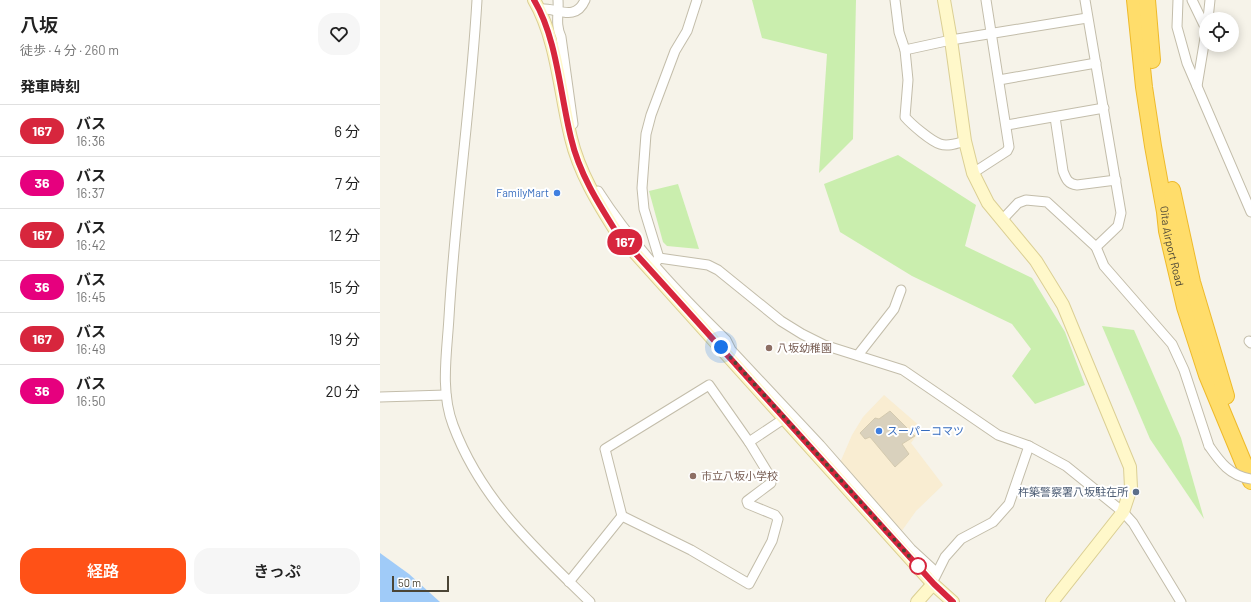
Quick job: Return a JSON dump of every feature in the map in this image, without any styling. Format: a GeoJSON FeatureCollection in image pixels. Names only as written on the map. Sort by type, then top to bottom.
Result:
{"type":"FeatureCollection","features":[{"type":"Feature","properties":{"kind":"highway","name":"Oita Airport Road"},"geometry":{"type":"LineString","coordinates":[[1135,0],[1143,80],[1153,146],[1167,231],[1185,307],[1207,375],[1251,480]]}},
{"type":"Feature","properties":{"kind":"highway","name":"Oita Airport Road"},"geometry":{"type":"LineString","coordinates":[[1147,0],[1150,42],[1162,134],[1187,260],[1220,379],[1251,466]]}},
{"type":"Feature","properties":{"kind":"main road"},"geometry":{"type":"LineString","coordinates":[[944,0],[966,141],[973,172],[988,203],[1036,261],[1063,305],[1130,467],[1131,488],[1123,512],[1052,602]]}},
{"type":"Feature","properties":{"kind":"main road"},"geometry":{"type":"LineString","coordinates":[[539,4],[555,57],[571,139],[582,171],[599,205],[617,233],[654,264],[785,418],[935,578],[953,602]]}},
{"type":"Feature","properties":{"kind":"main road"},"geometry":{"type":"LineString","coordinates":[[917,602],[935,578]]}},
{"type":"Feature","properties":{"kind":"street"},"geometry":{"type":"LineString","coordinates":[[477,0],[451,292],[446,395],[452,424],[479,478],[494,502],[525,537],[590,602]]}},
{"type":"Feature","properties":{"kind":"street"},"geometry":{"type":"LineString","coordinates":[[558,0],[559,13],[557,28],[561,37],[573,135],[581,158],[598,190],[619,224],[654,264],[726,340],[731,350],[820,445],[935,578],[945,557],[961,539],[993,522],[1009,504],[1029,446]]}},
{"type":"Feature","properties":{"kind":"street"},"geometry":{"type":"LineString","coordinates":[[539,4],[559,13],[574,12],[583,6],[585,0]]}},
{"type":"Feature","properties":{"kind":"street"},"geometry":{"type":"LineString","coordinates":[[654,264],[644,209],[642,188],[646,134],[651,115],[675,51],[687,31],[697,0]]}},
{"type":"Feature","properties":{"kind":"street"},"geometry":{"type":"LineString","coordinates":[[895,0],[899,32],[905,50],[908,80],[905,117],[940,144],[947,145],[966,141]]}},
{"type":"Feature","properties":{"kind":"street"},"geometry":{"type":"LineString","coordinates":[[973,172],[1007,152],[1009,147],[1007,125],[986,0]]}},
{"type":"Feature","properties":{"kind":"street"},"geometry":{"type":"LineString","coordinates":[[1085,0],[1121,213],[1118,226],[1096,247]]}},
{"type":"Feature","properties":{"kind":"street"},"geometry":{"type":"LineString","coordinates":[[1178,0],[1177,27],[1187,63],[1196,87],[1251,212]]}},
{"type":"Feature","properties":{"kind":"street"},"geometry":{"type":"LineString","coordinates":[[1192,0],[1199,14]]}},
{"type":"Feature","properties":{"kind":"street"},"geometry":{"type":"LineString","coordinates":[[1209,12],[1210,0]]}},
{"type":"Feature","properties":{"kind":"street"},"geometry":{"type":"LineString","coordinates":[[905,50],[951,40],[991,35],[1087,18]]}},
{"type":"Feature","properties":{"kind":"street"},"geometry":{"type":"LineString","coordinates":[[1196,87],[1202,52]]}},
{"type":"Feature","properties":{"kind":"street"},"geometry":{"type":"LineString","coordinates":[[999,80],[1096,63]]}},
{"type":"Feature","properties":{"kind":"street"},"geometry":{"type":"LineString","coordinates":[[1007,125],[1104,108]]}},
{"type":"Feature","properties":{"kind":"street"},"geometry":{"type":"LineString","coordinates":[[1055,117],[1063,172],[1066,179],[1071,184],[1077,185],[1116,180]]}},
{"type":"Feature","properties":{"kind":"street"},"geometry":{"type":"LineString","coordinates":[[1002,220],[1018,203],[1026,200],[1048,202],[1096,247],[1104,266],[1172,344],[1184,370],[1209,446],[1226,469],[1236,475],[1251,480]]}},
{"type":"Feature","properties":{"kind":"street"},"geometry":{"type":"LineString","coordinates":[[654,264],[708,265],[718,270],[781,321],[824,345],[903,370],[998,435],[1029,446],[1066,466],[1123,512],[1133,523],[1181,602]]}},
{"type":"Feature","properties":{"kind":"street"},"geometry":{"type":"LineString","coordinates":[[858,355],[894,309],[901,290]]}},
{"type":"Feature","properties":{"kind":"street"},"geometry":{"type":"LineString","coordinates":[[709,385],[749,442],[771,478],[771,483],[747,501],[748,504],[775,515],[778,519],[772,541],[749,584],[685,548],[622,516],[605,449],[709,385]]}},
{"type":"Feature","properties":{"kind":"street"},"geometry":{"type":"LineString","coordinates":[[382,396],[421,397],[446,395]]}},
{"type":"Feature","properties":{"kind":"street"},"geometry":{"type":"LineString","coordinates":[[749,442],[785,418]]}},
{"type":"Feature","properties":{"kind":"street"},"geometry":{"type":"LineString","coordinates":[[570,582],[622,516]]}},
{"type":"Feature","properties":{"kind":"shaded area"},"geometry":{"type":"Polygon","coordinates":[[[884,395],[922,428],[911,443],[943,485],[916,511],[901,532],[839,465],[852,435],[863,417],[884,395]]]}},
{"type":"Feature","properties":{"kind":"green space"},"geometry":{"type":"Polygon","coordinates":[[[752,0],[856,0],[853,139],[819,173],[827,54],[762,38],[752,0]]]}},
{"type":"Feature","properties":{"kind":"green space"},"geometry":{"type":"Polygon","coordinates":[[[898,155],[976,205],[965,246],[1032,278],[1065,332],[1085,385],[1035,404],[1012,376],[1031,349],[1012,324],[912,276],[840,232],[824,184],[898,155]]]}},
{"type":"Feature","properties":{"kind":"green space"},"geometry":{"type":"Polygon","coordinates":[[[678,184],[699,249],[667,246],[663,242],[649,191],[678,184]]]}},
{"type":"Feature","properties":{"kind":"green space"},"geometry":{"type":"Polygon","coordinates":[[[1102,326],[1134,330],[1181,438],[1204,519],[1150,439],[1102,326]]]}},
{"type":"Feature","properties":{"kind":"water"},"geometry":{"type":"Polygon","coordinates":[[[380,553],[409,574],[440,602],[380,602],[380,553]]]}},
{"type":"Feature","properties":{"kind":"building"},"geometry":{"type":"Polygon","coordinates":[[[890,411],[915,436],[902,444],[909,454],[895,467],[870,437],[865,439],[860,433],[875,418],[879,419],[890,411]]]}},
{"type":"Feature","properties":{"kind":"bus line","name":"167"},"geometry":{"type":"LineString","coordinates":[[534,0],[539,9],[555,57],[571,139],[582,171],[599,205],[617,233],[934,584],[953,602]]}},
{"type":"Feature","properties":{"kind":"place","name":"FamilyMart"},"geometry":{"type":"Point","coordinates":[557,193]}},
{"type":"Feature","properties":{"kind":"place","name":"八坂幼稚園"},"geometry":{"type":"Point","coordinates":[769,348]}},
{"type":"Feature","properties":{"kind":"place","name":"スーパーコマツ"},"geometry":{"type":"Point","coordinates":[879,431]}},
{"type":"Feature","properties":{"kind":"place","name":"市立八坂小学校"},"geometry":{"type":"Point","coordinates":[693,476]}},
{"type":"Feature","properties":{"kind":"place","name":"杵築警察署八坂駐在所"},"geometry":{"type":"Point","coordinates":[1136,492]}},
{"type":"Feature","properties":{"kind":"route"},"geometry":{"type":"LineString","coordinates":[[721,347],[918,566]]}}]}
